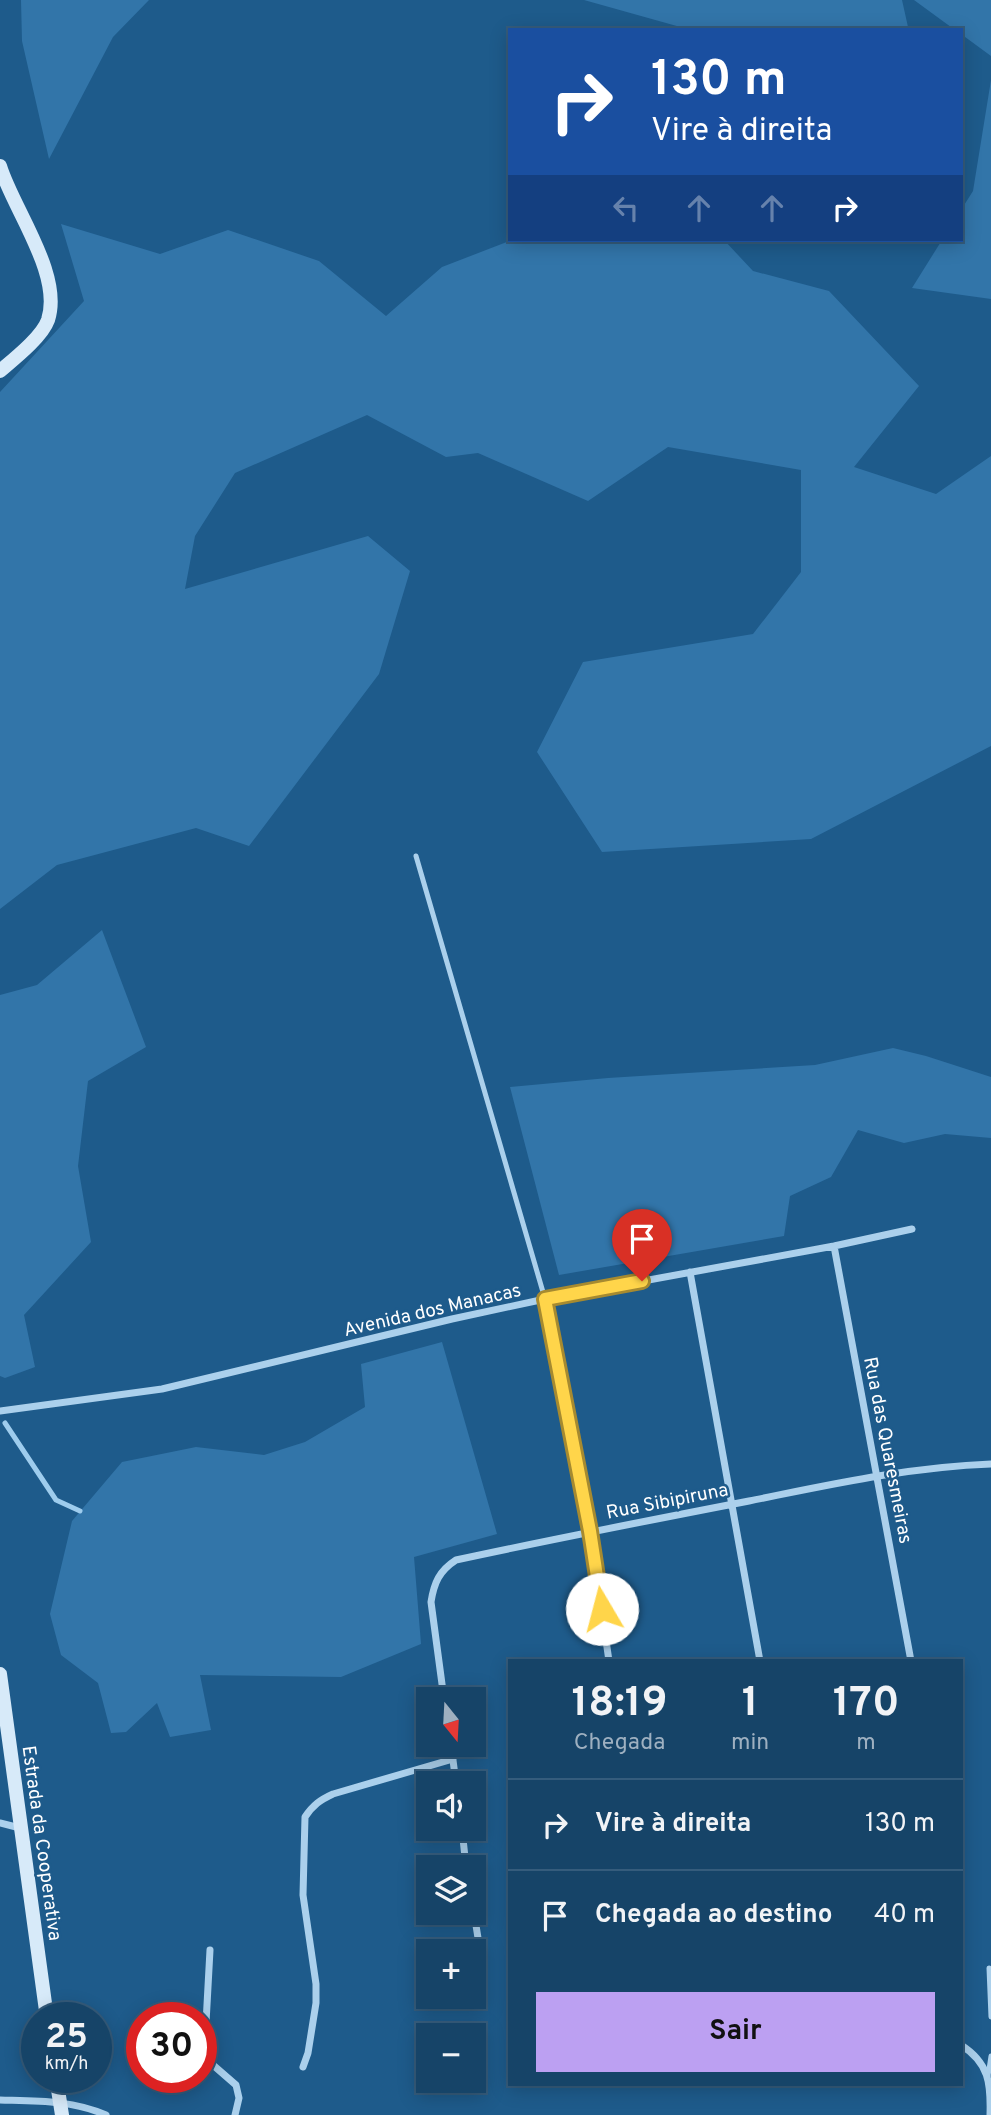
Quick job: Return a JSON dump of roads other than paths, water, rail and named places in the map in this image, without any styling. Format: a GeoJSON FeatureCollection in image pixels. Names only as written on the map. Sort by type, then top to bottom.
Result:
{"type":"FeatureCollection","features":[{"type":"Feature","properties":{"kind":"main road"},"geometry":{"type":"LineString","coordinates":[[0,166],[46,272],[51,299],[48,321],[28,348],[0,371]]}},
{"type":"Feature","properties":{"kind":"main road","name":"Estrada da Cooperativa"},"geometry":{"type":"LineString","coordinates":[[0,1674],[45,2002]]}},
{"type":"Feature","properties":{"kind":"street","name":"Avenida dos Manacas"},"geometry":{"type":"LineString","coordinates":[[0,1411],[162,1389],[545,1299],[912,1229]]}},
{"type":"Feature","properties":{"kind":"street","name":"Rua das Quaresmeiras"},"geometry":{"type":"LineString","coordinates":[[834,1246],[911,1659]]}},
{"type":"Feature","properties":{"kind":"street"},"geometry":{"type":"LineString","coordinates":[[690,1272],[760,1659]]}},
{"type":"Feature","properties":{"kind":"street"},"geometry":{"type":"LineString","coordinates":[[545,1299],[590,1531],[609,1659]]}},
{"type":"Feature","properties":{"kind":"street","name":"Rua Sibipiruna"},"geometry":{"type":"LineString","coordinates":[[442,1687],[431,1602],[433,1587],[439,1574],[456,1560],[590,1531],[878,1476],[923,1469],[991,1464]]}},
{"type":"Feature","properties":{"kind":"street"},"geometry":{"type":"LineString","coordinates":[[303,2067],[308,2053],[316,2003],[316,1984],[303,1895],[305,1817],[311,1807],[333,1794],[453,1759],[454,1771]]}},
{"type":"Feature","properties":{"kind":"street"},"geometry":{"type":"LineString","coordinates":[[0,1824],[20,1828]]}},
{"type":"Feature","properties":{"kind":"street"},"geometry":{"type":"LineString","coordinates":[[210,1950],[206,2023],[208,2051],[213,2065],[236,2085],[239,2098],[235,2115]]}},
{"type":"Feature","properties":{"kind":"street"},"geometry":{"type":"LineString","coordinates":[[963,2046],[974,2054],[988,2076],[990,2115]]}},
{"type":"Feature","properties":{"kind":"street"},"geometry":{"type":"LineString","coordinates":[[0,2100],[61,2109],[94,2110],[106,2115]]}},
{"type":"Feature","properties":{"kind":"lane"},"geometry":{"type":"LineString","coordinates":[[416,856],[545,1299]]}},
{"type":"Feature","properties":{"kind":"lane"},"geometry":{"type":"LineString","coordinates":[[989,1968],[991,2017]]}},
{"type":"Feature","properties":{"kind":"lane"},"geometry":{"type":"LineString","coordinates":[[988,2076],[991,2056]]}},
{"type":"Feature","properties":{"kind":"waterway"},"geometry":{"type":"LineString","coordinates":[[5,1423],[56,1500],[80,1511]]}}]}
